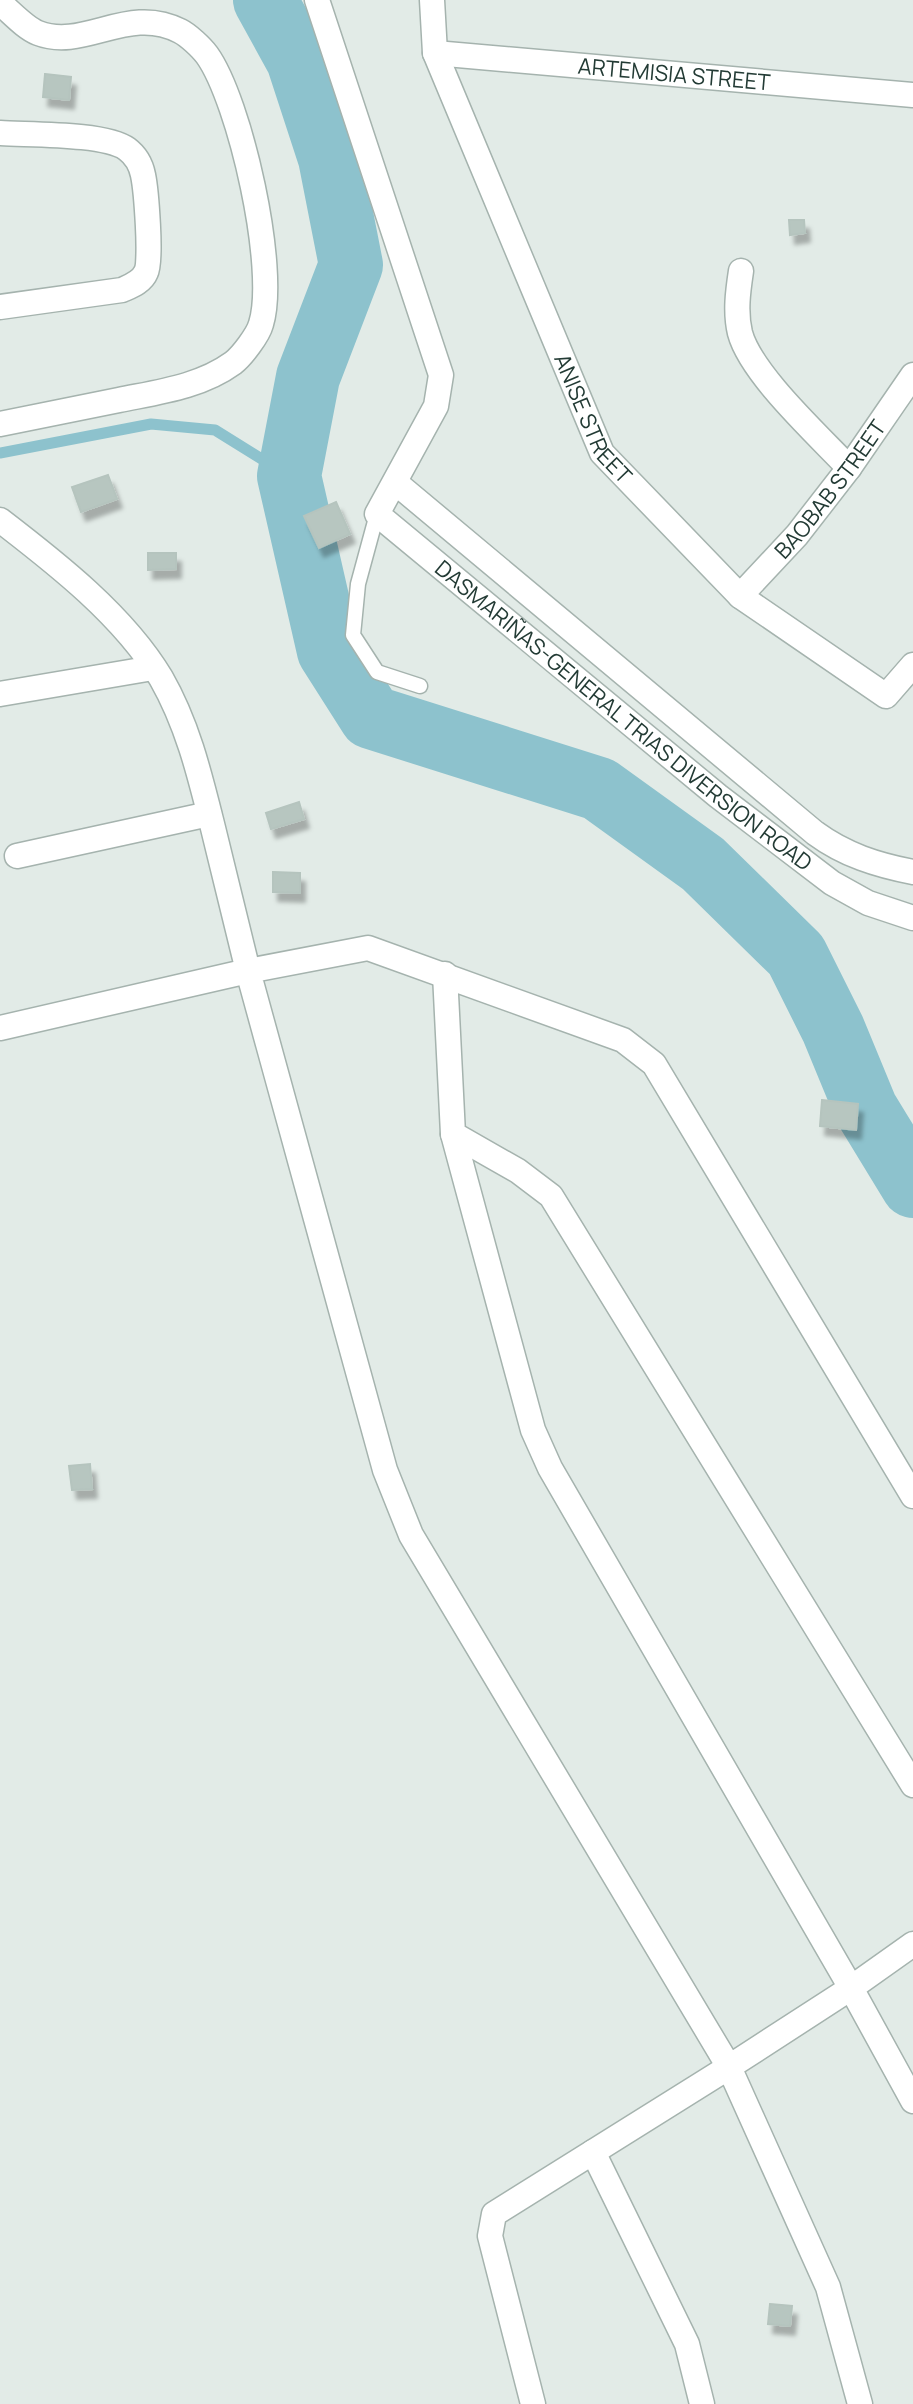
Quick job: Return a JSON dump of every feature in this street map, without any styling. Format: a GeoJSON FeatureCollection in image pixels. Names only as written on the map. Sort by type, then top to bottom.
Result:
{"type":"FeatureCollection","features":[{"type":"Feature","properties":{"kind":"street"},"geometry":{"type":"LineString","coordinates":[[317,0],[441,375],[436,406],[377,514]]}},
{"type":"Feature","properties":{"kind":"street","name":"ANISE STREET"},"geometry":{"type":"LineString","coordinates":[[432,0],[435,53],[602,453],[740,596],[886,696],[913,665]]}},
{"type":"Feature","properties":{"kind":"street"},"geometry":{"type":"LineString","coordinates":[[0,3],[37,33],[66,38],[146,21],[181,31],[206,54],[230,105],[244,155],[259,214],[267,278],[261,325],[235,362],[193,384],[0,424]]}},
{"type":"Feature","properties":{"kind":"street","name":"ARTEMISIA STREET"},"geometry":{"type":"LineString","coordinates":[[435,53],[913,95]]}},
{"type":"Feature","properties":{"kind":"street"},"geometry":{"type":"LineString","coordinates":[[0,133],[84,138],[107,141],[125,148],[136,158],[143,173],[149,256],[147,272],[137,283],[122,290],[0,307]]}},
{"type":"Feature","properties":{"kind":"street"},"geometry":{"type":"LineString","coordinates":[[741,271],[737,302],[740,332],[751,360],[849,468]]}},
{"type":"Feature","properties":{"kind":"street","name":"BAOBAB STREET"},"geometry":{"type":"LineString","coordinates":[[740,596],[797,535],[849,468],[913,375]]}},
{"type":"Feature","properties":{"kind":"street","name":"DASMARIÑAS-GENERAL TRIAS DIVERSION ROAD"},"geometry":{"type":"LineString","coordinates":[[396,483],[815,833],[855,857],[913,872]]}},
{"type":"Feature","properties":{"kind":"street","name":"DASMARIÑAS-GENERAL TRIAS DIVERSION ROAD"},"geometry":{"type":"LineString","coordinates":[[377,514],[718,796],[832,883],[868,903],[913,918]]}},
{"type":"Feature","properties":{"kind":"street"},"geometry":{"type":"LineString","coordinates":[[6,524],[112,617],[153,668],[177,710],[190,743],[248,971],[385,1470],[411,1535],[729,2067],[828,2287],[860,2404]]}},
{"type":"Feature","properties":{"kind":"street"},"geometry":{"type":"LineString","coordinates":[[0,694],[153,668]]}},
{"type":"Feature","properties":{"kind":"street"},"geometry":{"type":"LineString","coordinates":[[17,856],[209,814]]}},
{"type":"Feature","properties":{"kind":"street"},"geometry":{"type":"LineString","coordinates":[[0,1028],[248,971],[368,948],[623,1040],[654,1064],[913,1496]]}},
{"type":"Feature","properties":{"kind":"street"},"geometry":{"type":"LineString","coordinates":[[445,974],[453,1134],[533,1430],[550,1468],[851,1988],[913,2101]]}},
{"type":"Feature","properties":{"kind":"street"},"geometry":{"type":"LineString","coordinates":[[453,1134],[518,1171],[551,1196],[913,1785]]}},
{"type":"Feature","properties":{"kind":"street"},"geometry":{"type":"LineString","coordinates":[[533,2404],[490,2236],[494,2214],[729,2067],[913,1944]]}},
{"type":"Feature","properties":{"kind":"street"},"geometry":{"type":"LineString","coordinates":[[593,2152],[687,2344],[702,2404]]}},
{"type":"Feature","properties":{"kind":"lane"},"geometry":{"type":"LineString","coordinates":[[377,514],[358,584],[353,635],[377,672],[420,686]]}},
{"type":"Feature","properties":{"kind":"building"},"geometry":{"type":"Polygon","coordinates":[[[45,74],[71,77],[69,100],[43,97],[45,74]]]}},
{"type":"Feature","properties":{"kind":"building"},"geometry":{"type":"Polygon","coordinates":[[[789,220],[804,220],[805,233],[790,235],[789,220]]]}},
{"type":"Feature","properties":{"kind":"building"},"geometry":{"type":"Polygon","coordinates":[[[108,475],[117,499],[81,512],[72,487],[108,475]]]}},
{"type":"Feature","properties":{"kind":"building"},"geometry":{"type":"Polygon","coordinates":[[[336,502],[350,534],[319,548],[304,516],[336,502]]]}},
{"type":"Feature","properties":{"kind":"building"},"geometry":{"type":"Polygon","coordinates":[[[148,553],[176,553],[176,569],[148,570],[148,553]]]}},
{"type":"Feature","properties":{"kind":"building"},"geometry":{"type":"Polygon","coordinates":[[[299,802],[304,819],[271,829],[266,813],[299,802]]]}},
{"type":"Feature","properties":{"kind":"building"},"geometry":{"type":"Polygon","coordinates":[[[273,872],[300,873],[300,893],[273,892],[273,872]]]}},
{"type":"Feature","properties":{"kind":"building"},"geometry":{"type":"Polygon","coordinates":[[[822,1100],[858,1104],[856,1130],[820,1126],[822,1100]]]}},
{"type":"Feature","properties":{"kind":"building"},"geometry":{"type":"Polygon","coordinates":[[[90,1464],[92,1489],[72,1490],[69,1466],[90,1464]]]}},
{"type":"Feature","properties":{"kind":"building"},"geometry":{"type":"Polygon","coordinates":[[[770,2304],[792,2306],[790,2326],[768,2324],[770,2304]]]}},
{"type":"Feature","properties":{"kind":"waterway"},"geometry":{"type":"LineString","coordinates":[[265,0],[298,60],[330,158],[351,265],[308,377],[289,476],[329,651],[371,717],[599,789],[703,864],[796,955],[833,1029],[866,1109],[913,1186]]}},
{"type":"Feature","properties":{"kind":"waterway"},"geometry":{"type":"LineString","coordinates":[[0,453],[151,424],[215,430],[289,476]]}}]}
